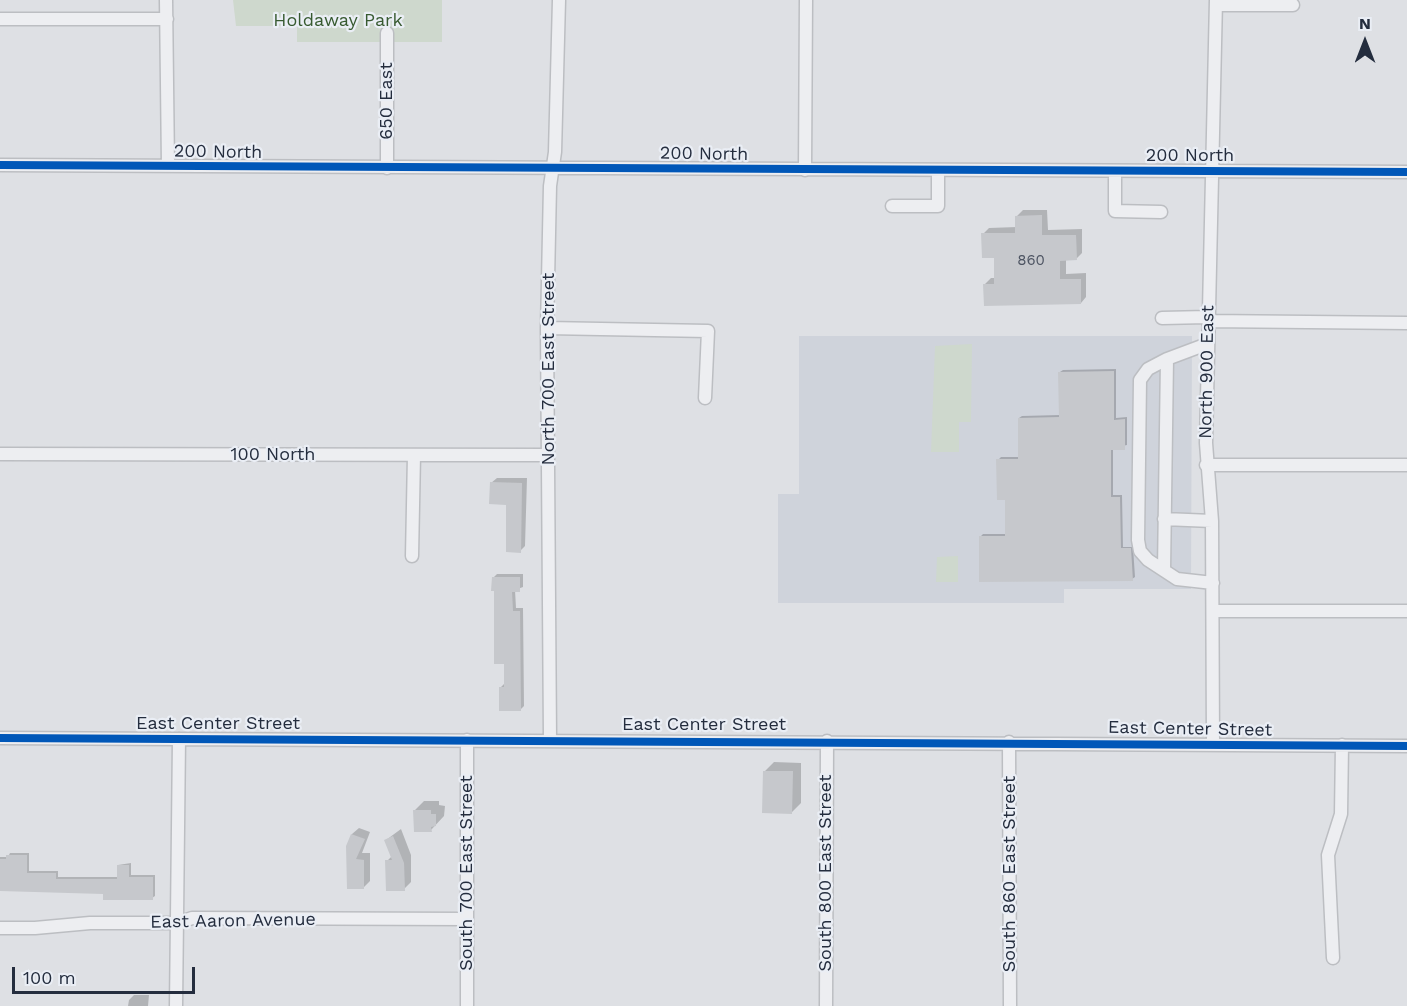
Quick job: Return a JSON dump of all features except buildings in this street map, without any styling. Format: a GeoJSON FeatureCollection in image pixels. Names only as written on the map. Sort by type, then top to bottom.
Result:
{"type":"FeatureCollection","features":[{"type":"Feature","properties":{"kind":"street"},"geometry":{"type":"LineString","coordinates":[[166,0],[168,166]]}},
{"type":"Feature","properties":{"kind":"street","name":"North 700 East Street"},"geometry":{"type":"LineString","coordinates":[[550,739],[547,328],[559,0]]}},
{"type":"Feature","properties":{"kind":"street"},"geometry":{"type":"LineString","coordinates":[[805,170],[806,0]]}},
{"type":"Feature","properties":{"kind":"street"},"geometry":{"type":"LineString","coordinates":[[1216,2],[1293,5]]}},
{"type":"Feature","properties":{"kind":"street","name":"North 900 East"},"geometry":{"type":"LineString","coordinates":[[1213,744],[1212,521],[1206,465],[1216,2]]}},
{"type":"Feature","properties":{"kind":"street"},"geometry":{"type":"LineString","coordinates":[[0,19],[167,19]]}},
{"type":"Feature","properties":{"kind":"street","name":"650 East"},"geometry":{"type":"LineString","coordinates":[[387,33],[387,168]]}},
{"type":"Feature","properties":{"kind":"street","name":"200 North"},"geometry":{"type":"LineString","coordinates":[[0,165],[1407,172]]}},
{"type":"Feature","properties":{"kind":"street"},"geometry":{"type":"LineString","coordinates":[[892,206],[938,206],[938,171]]}},
{"type":"Feature","properties":{"kind":"street"},"geometry":{"type":"LineString","coordinates":[[1115,171],[1115,210],[1161,212]]}},
{"type":"Feature","properties":{"kind":"street"},"geometry":{"type":"LineString","coordinates":[[1162,318],[1407,323]]}},
{"type":"Feature","properties":{"kind":"street"},"geometry":{"type":"LineString","coordinates":[[547,328],[708,332],[705,398]]}},
{"type":"Feature","properties":{"kind":"street"},"geometry":{"type":"LineString","coordinates":[[1207,344],[1167,359],[1143,374],[1139,386],[1139,546],[1148,560],[1177,579],[1213,583]]}},
{"type":"Feature","properties":{"kind":"street"},"geometry":{"type":"LineString","coordinates":[[1164,570],[1167,359]]}},
{"type":"Feature","properties":{"kind":"street","name":"100 North"},"geometry":{"type":"LineString","coordinates":[[0,454],[547,455]]}},
{"type":"Feature","properties":{"kind":"street"},"geometry":{"type":"LineString","coordinates":[[412,556],[414,455]]}},
{"type":"Feature","properties":{"kind":"street"},"geometry":{"type":"LineString","coordinates":[[1206,465],[1407,465]]}},
{"type":"Feature","properties":{"kind":"street"},"geometry":{"type":"LineString","coordinates":[[1164,519],[1212,521]]}},
{"type":"Feature","properties":{"kind":"street"},"geometry":{"type":"LineString","coordinates":[[1214,611],[1407,611]]}},
{"type":"Feature","properties":{"kind":"street","name":"East Center Street"},"geometry":{"type":"LineString","coordinates":[[0,738],[550,739],[1407,746]]}},
{"type":"Feature","properties":{"kind":"street"},"geometry":{"type":"LineString","coordinates":[[176,1006],[179,739]]}},
{"type":"Feature","properties":{"kind":"street","name":"South 700 East Street"},"geometry":{"type":"LineString","coordinates":[[467,740],[467,1006]]}},
{"type":"Feature","properties":{"kind":"street","name":"South 800 East Street"},"geometry":{"type":"LineString","coordinates":[[826,1006],[827,741]]}},
{"type":"Feature","properties":{"kind":"street","name":"South 860 East Street"},"geometry":{"type":"LineString","coordinates":[[1009,742],[1010,1006]]}},
{"type":"Feature","properties":{"kind":"street"},"geometry":{"type":"LineString","coordinates":[[1333,958],[1328,855],[1341,814],[1342,745]]}},
{"type":"Feature","properties":{"kind":"street","name":"East Aaron Avenue"},"geometry":{"type":"LineString","coordinates":[[0,928],[90,923],[178,922],[192,918],[466,919]]}},
{"type":"Feature","properties":{"kind":"shaded area"},"geometry":{"type":"Polygon","coordinates":[[[799,336],[1192,336],[1191,589],[1064,589],[1064,603],[778,603],[778,494],[799,494],[799,336]]]}},
{"type":"Feature","properties":{"kind":"green space","name":"Holdaway Park"},"geometry":{"type":"Polygon","coordinates":[[[233,0],[442,0],[442,42],[297,42],[297,26],[236,26],[233,0]]]}},
{"type":"Feature","properties":{"kind":"green space"},"geometry":{"type":"Polygon","coordinates":[[[972,344],[971,422],[959,422],[959,452],[931,452],[935,346],[972,344]]]}},
{"type":"Feature","properties":{"kind":"green space"},"geometry":{"type":"Polygon","coordinates":[[[958,556],[958,582],[936,582],[937,557],[958,556]]]}},
{"type":"Feature","properties":{"kind":"cycle path"},"geometry":{"type":"LineString","coordinates":[[0,165],[1407,172]]}},
{"type":"Feature","properties":{"kind":"cycle path"},"geometry":{"type":"LineString","coordinates":[[0,738],[1407,746]]}}]}
